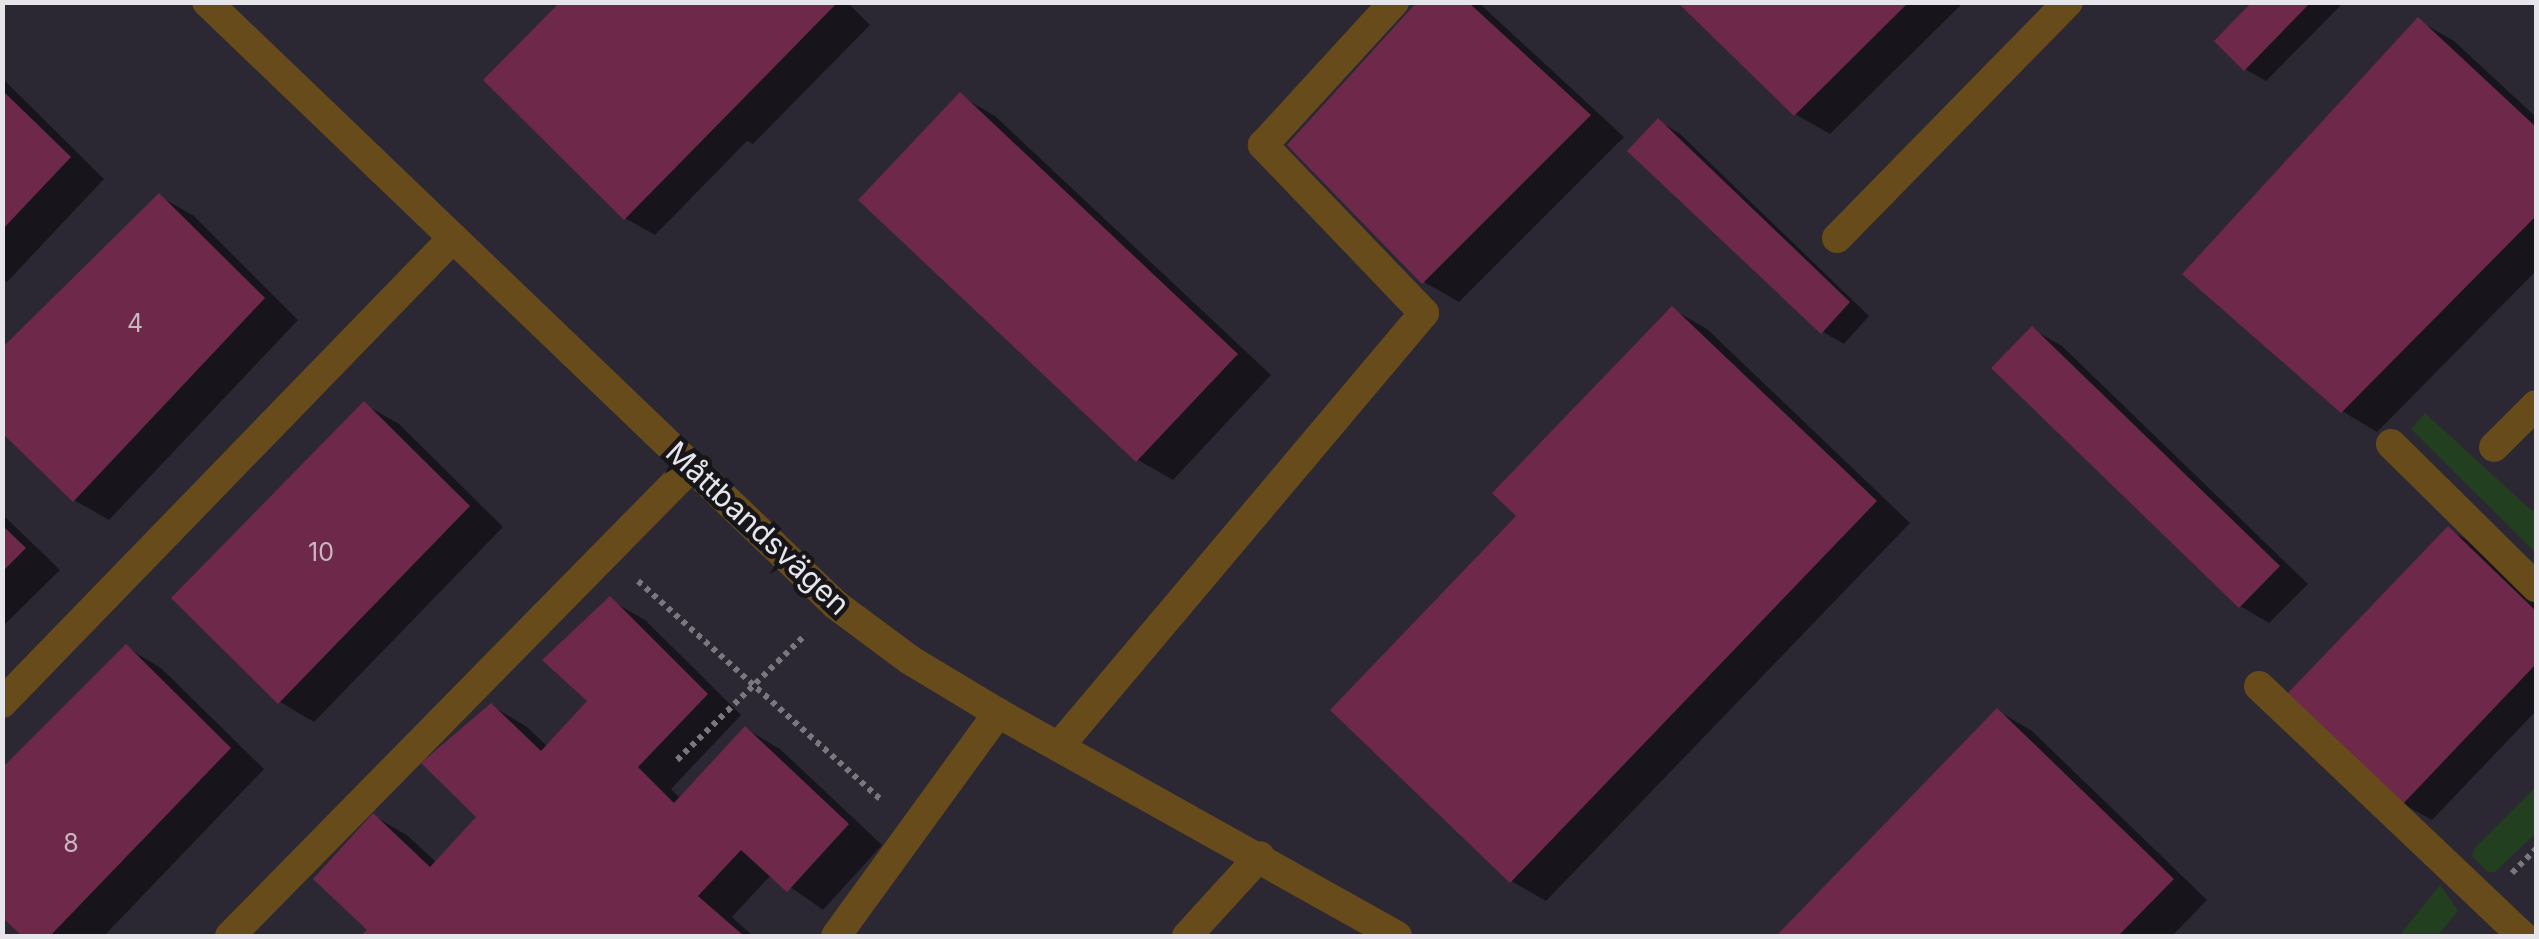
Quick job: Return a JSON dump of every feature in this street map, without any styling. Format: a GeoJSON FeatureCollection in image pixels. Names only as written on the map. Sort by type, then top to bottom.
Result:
{"type":"FeatureCollection","features":[{"type":"Feature","properties":{"kind":"street","name":"Måttbandsvägen"},"geometry":{"type":"LineString","coordinates":[[208,2],[836,605],[910,660],[998,713],[1397,936]]}},
{"type":"Feature","properties":{"kind":"street"},"geometry":{"type":"LineString","coordinates":[[1060,745],[1424,313],[1263,145],[1394,2]]}},
{"type":"Feature","properties":{"kind":"street"},"geometry":{"type":"LineString","coordinates":[[1837,238],[2068,2]]}},
{"type":"Feature","properties":{"kind":"street"},"geometry":{"type":"LineString","coordinates":[[2,703],[453,238]]}},
{"type":"Feature","properties":{"kind":"street"},"geometry":{"type":"LineString","coordinates":[[2494,447],[2536,405]]}},
{"type":"Feature","properties":{"kind":"street"},"geometry":{"type":"LineString","coordinates":[[2392,444],[2536,587]]}},
{"type":"Feature","properties":{"kind":"street"},"geometry":{"type":"LineString","coordinates":[[230,936],[692,467]]}},
{"type":"Feature","properties":{"kind":"street"},"geometry":{"type":"LineString","coordinates":[[2259,686],[2522,936]]}},
{"type":"Feature","properties":{"kind":"street"},"geometry":{"type":"LineString","coordinates":[[836,936],[998,713]]}},
{"type":"Feature","properties":{"kind":"street"},"geometry":{"type":"LineString","coordinates":[[1187,936],[1260,856]]}},
{"type":"Feature","properties":{"kind":"path"},"geometry":{"type":"LineString","coordinates":[[607,553],[914,829]]}},
{"type":"Feature","properties":{"kind":"path"},"geometry":{"type":"LineString","coordinates":[[677,760],[836,605]]}},
{"type":"Feature","properties":{"kind":"shaded area"},"geometry":{"type":"Polygon","coordinates":[[[2,3],[2536,3],[2536,936],[3,936],[2,3]]]}},
{"type":"Feature","properties":{"kind":"green space"},"geometry":{"type":"Polygon","coordinates":[[[2425,413],[2532,511],[2536,507],[2536,553],[2411,429],[2425,413]]]}},
{"type":"Feature","properties":{"kind":"green space"},"geometry":{"type":"Polygon","coordinates":[[[2536,787],[2536,833],[2495,872],[2488,872],[2472,856],[2475,848],[2536,787]]]}},
{"type":"Feature","properties":{"kind":"green space"},"geometry":{"type":"Polygon","coordinates":[[[2440,885],[2458,911],[2437,936],[2399,936],[2440,885]]]}},
{"type":"Feature","properties":{"kind":"building"},"geometry":{"type":"Polygon","coordinates":[[[560,2],[838,2],[624,220],[483,80],[560,2]]]}},
{"type":"Feature","properties":{"kind":"building"},"geometry":{"type":"Polygon","coordinates":[[[1417,2],[1468,2],[1591,115],[1422,284],[1287,145],[1417,2]]]}},
{"type":"Feature","properties":{"kind":"building"},"geometry":{"type":"Polygon","coordinates":[[[1677,2],[1909,2],[1794,116],[1677,2]]]}},
{"type":"Feature","properties":{"kind":"building"},"geometry":{"type":"Polygon","coordinates":[[[2252,2],[2311,2],[2244,71],[2214,41],[2252,2]]]}},
{"type":"Feature","properties":{"kind":"building"},"geometry":{"type":"Polygon","coordinates":[[[2418,17],[2536,127],[2536,216],[2341,413],[2182,274],[2418,17]]]}},
{"type":"Feature","properties":{"kind":"building"},"geometry":{"type":"Polygon","coordinates":[[[2,90],[71,157],[2,230],[2,90]]]}},
{"type":"Feature","properties":{"kind":"building"},"geometry":{"type":"Polygon","coordinates":[[[960,92],[1238,354],[1136,462],[858,200],[960,92]]]}},
{"type":"Feature","properties":{"kind":"building"},"geometry":{"type":"Polygon","coordinates":[[[1658,118],[1850,302],[1821,334],[1627,151],[1658,118]]]}},
{"type":"Feature","properties":{"kind":"building"},"geometry":{"type":"Polygon","coordinates":[[[159,193],[265,298],[73,502],[2,433],[2,348],[159,193]]]}},
{"type":"Feature","properties":{"kind":"building"},"geometry":{"type":"Polygon","coordinates":[[[1672,306],[1877,501],[1510,883],[1330,710],[1516,516],[1492,493],[1672,306]]]}},
{"type":"Feature","properties":{"kind":"building"},"geometry":{"type":"Polygon","coordinates":[[[2032,326],[2280,566],[2239,608],[1991,368],[2032,326]]]}},
{"type":"Feature","properties":{"kind":"building"},"geometry":{"type":"Polygon","coordinates":[[[364,401],[470,506],[278,704],[171,598],[364,401]]]}},
{"type":"Feature","properties":{"kind":"building"},"geometry":{"type":"Polygon","coordinates":[[[2,525],[26,548],[2,572],[2,525]]]}},
{"type":"Feature","properties":{"kind":"building"},"geometry":{"type":"Polygon","coordinates":[[[2448,526],[2536,611],[2536,664],[2401,806],[2286,695],[2448,526]]]}},
{"type":"Feature","properties":{"kind":"building"},"geometry":{"type":"Polygon","coordinates":[[[610,596],[708,694],[638,767],[674,803],[745,726],[849,824],[787,892],[741,850],[698,896],[744,936],[360,936],[367,930],[313,879],[373,813],[430,867],[476,817],[421,763],[491,703],[541,751],[587,701],[542,660],[610,596]]]}},
{"type":"Feature","properties":{"kind":"building"},"geometry":{"type":"Polygon","coordinates":[[[126,644],[231,748],[50,936],[22,936],[2,917],[2,768],[126,644]]]}},
{"type":"Feature","properties":{"kind":"building"},"geometry":{"type":"Polygon","coordinates":[[[1997,708],[2174,879],[2118,936],[1776,936],[1997,708]]]}}]}
